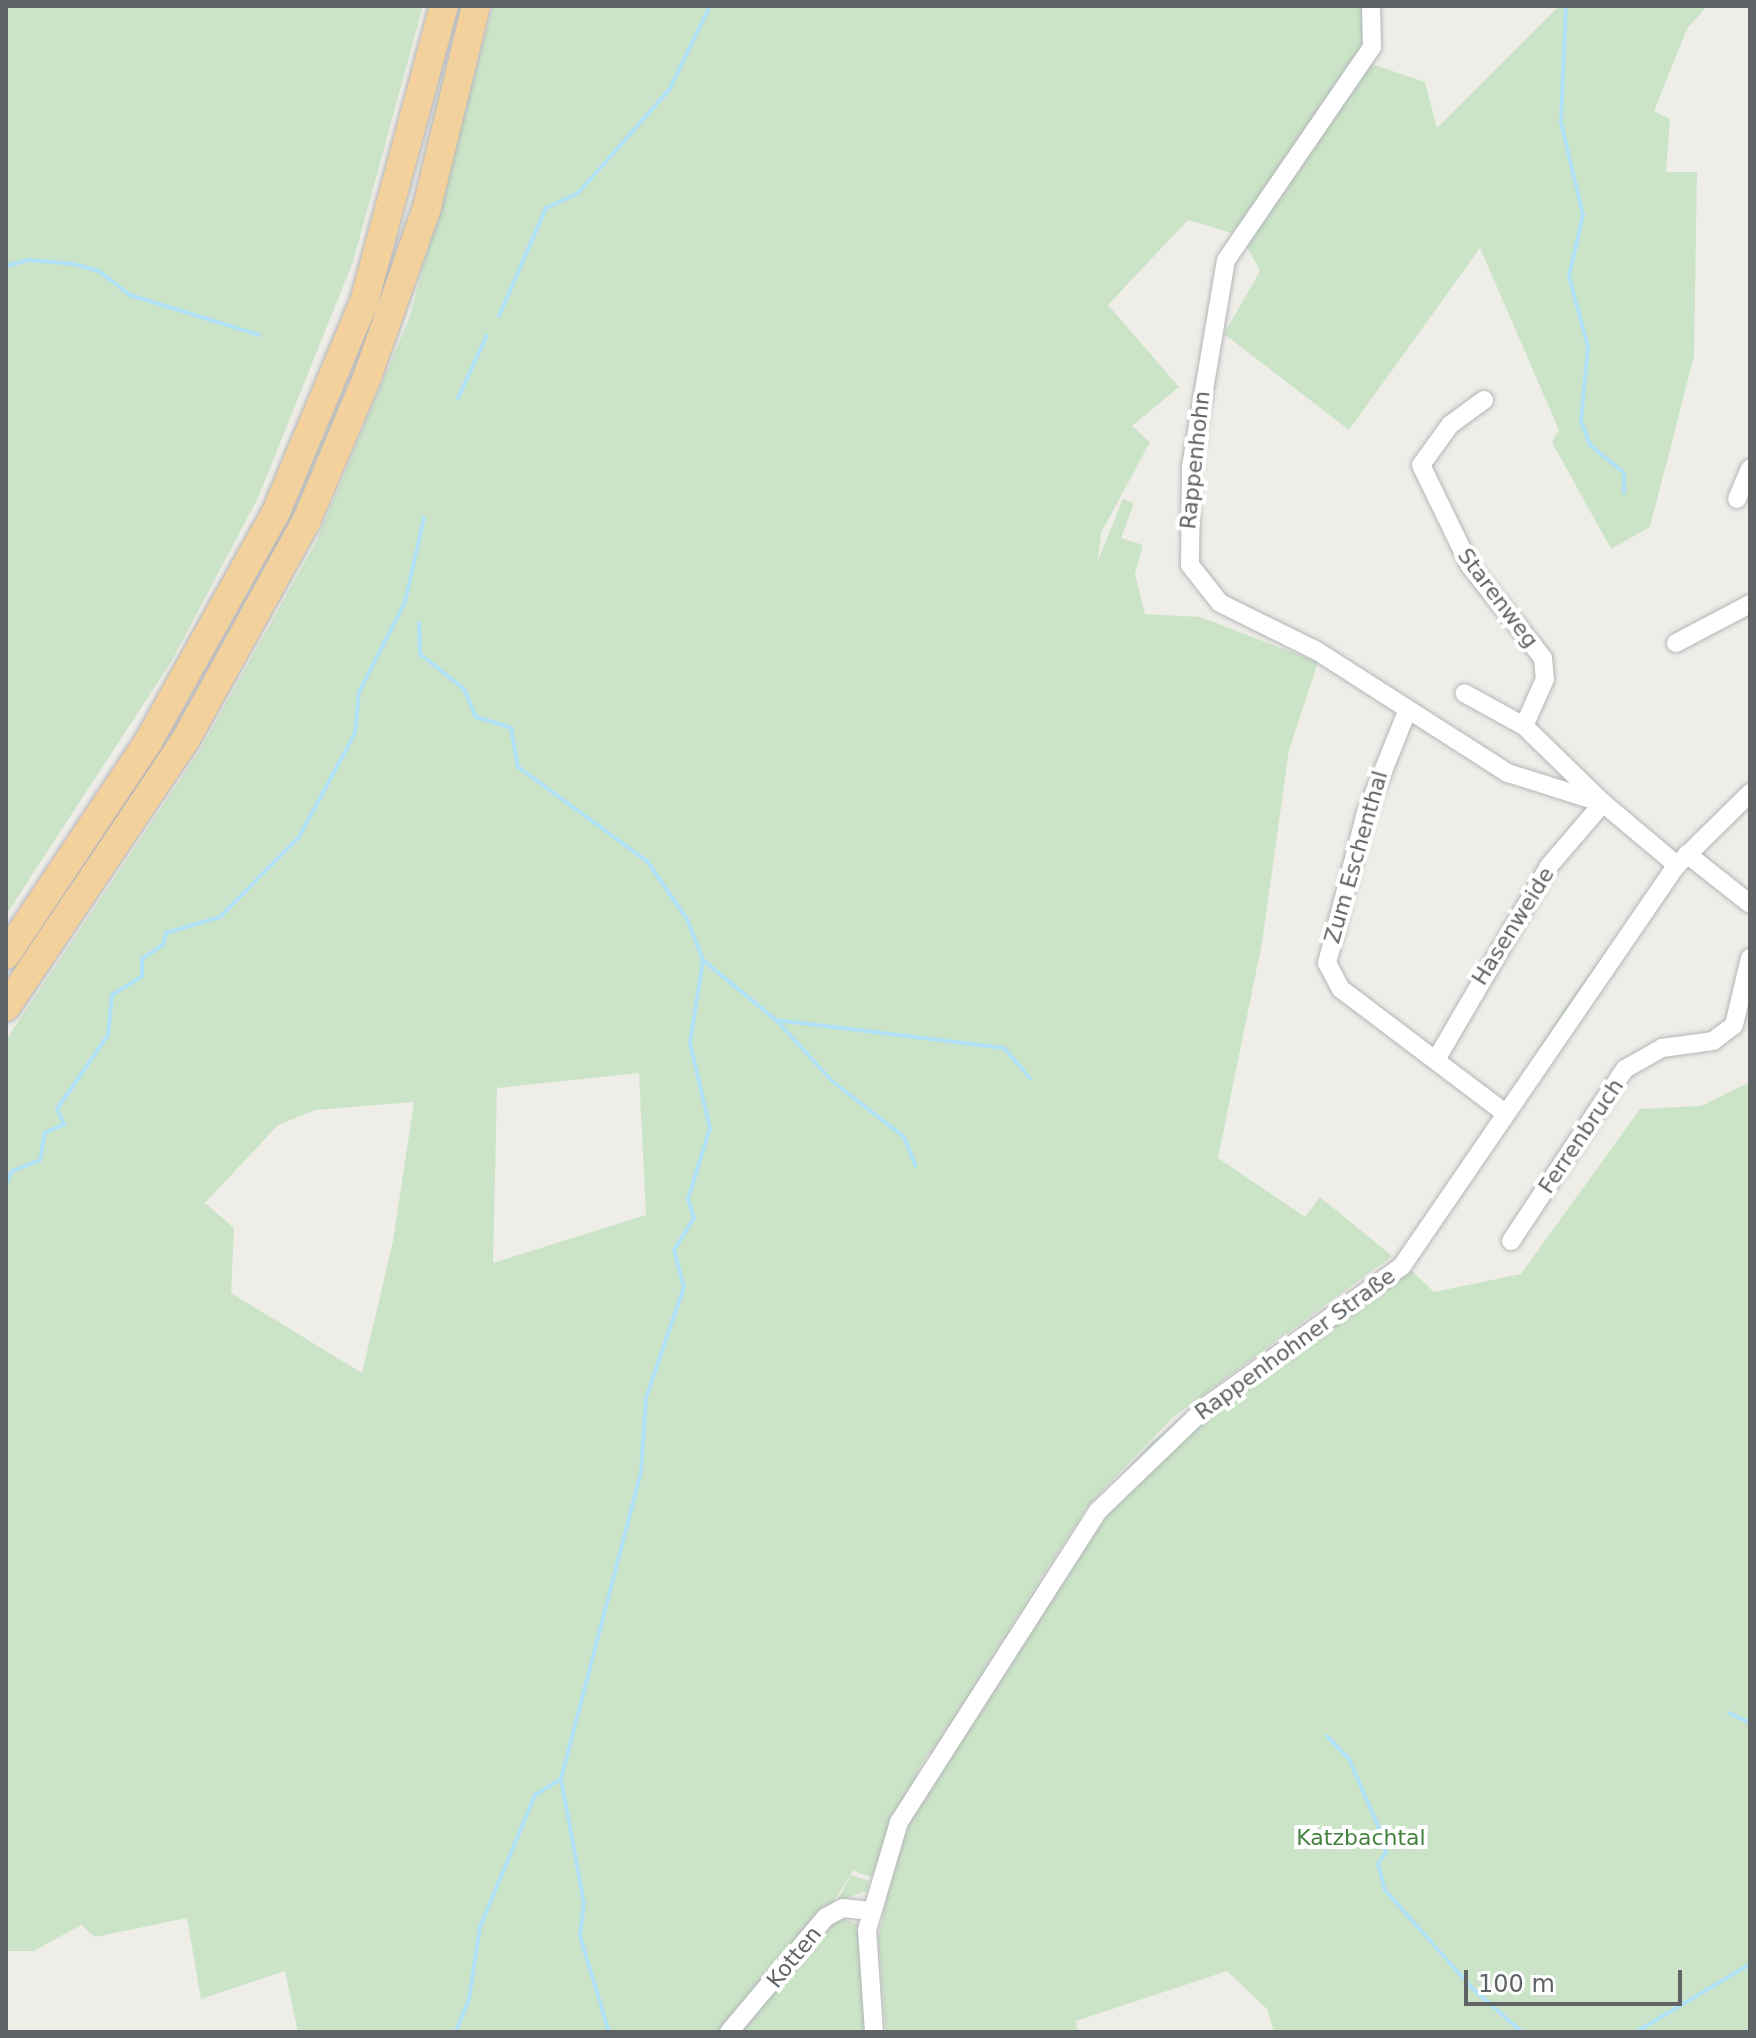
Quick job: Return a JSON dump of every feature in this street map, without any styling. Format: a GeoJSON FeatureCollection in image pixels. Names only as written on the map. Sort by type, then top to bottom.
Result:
{"type":"FeatureCollection","features":[{"type":"Feature","properties":{"kind":"highway"},"geometry":{"type":"LineString","coordinates":[[6,955],[148,742],[276,512],[364,302],[444,6]]}},
{"type":"Feature","properties":{"kind":"highway"},"geometry":{"type":"LineString","coordinates":[[6,1007],[186,739],[306,522],[368,375],[427,207],[476,6]]}},
{"type":"Feature","properties":{"kind":"street","name":"Rappenhohn"},"geometry":{"type":"LineString","coordinates":[[1373,10],[1367,54],[1226,260],[1208,339],[1186,548],[1195,577],[1220,603],[1317,651],[1406,714],[1508,773],[1603,803]]}},
{"type":"Feature","properties":{"kind":"street","name":"Starenweg"},"geometry":{"type":"LineString","coordinates":[[1484,400],[1450,425],[1421,465],[1459,538],[1543,658],[1545,679],[1524,726]]}},
{"type":"Feature","properties":{"kind":"street"},"geometry":{"type":"LineString","coordinates":[[1737,499],[1750,469]]}},
{"type":"Feature","properties":{"kind":"street"},"geometry":{"type":"LineString","coordinates":[[1676,643],[1750,604]]}},
{"type":"Feature","properties":{"kind":"street"},"geometry":{"type":"LineString","coordinates":[[1464,693],[1524,726]]}},
{"type":"Feature","properties":{"kind":"street","name":"Zum Eschenthal"},"geometry":{"type":"LineString","coordinates":[[1406,714],[1365,816],[1327,963],[1341,989],[1437,1058],[1505,1113]]}},
{"type":"Feature","properties":{"kind":"street","name":"Rappenhohn"},"geometry":{"type":"LineString","coordinates":[[1524,726],[1603,803],[1682,860]]}},
{"type":"Feature","properties":{"kind":"street","name":"Rappenhohner Straße"},"geometry":{"type":"LineString","coordinates":[[874,2032],[866,1978],[871,1911],[912,1796],[1098,1511],[1208,1405],[1402,1266],[1682,860],[1750,793]]}},
{"type":"Feature","properties":{"kind":"street","name":"Hasenweide"},"geometry":{"type":"LineString","coordinates":[[1437,1058],[1549,866],[1603,803]]}},
{"type":"Feature","properties":{"kind":"street"},"geometry":{"type":"LineString","coordinates":[[1682,860],[1750,904]]}},
{"type":"Feature","properties":{"kind":"street","name":"Ferrenbruch"},"geometry":{"type":"LineString","coordinates":[[1511,1241],[1625,1069],[1662,1048],[1713,1041],[1734,1025],[1750,958]]}},
{"type":"Feature","properties":{"kind":"street","name":"Kotten"},"geometry":{"type":"LineString","coordinates":[[729,2032],[826,1917],[843,1908],[871,1911]]}},
{"type":"Feature","properties":{"kind":"green space"},"geometry":{"type":"Polygon","coordinates":[[[6,6],[423,6],[353,262],[258,498],[171,662],[6,915],[6,6]]]}},
{"type":"Feature","properties":{"kind":"green space"},"geometry":{"type":"Polygon","coordinates":[[[493,6],[1371,6],[1363,61],[1425,82],[1437,128],[1559,6],[1707,6],[1687,29],[1654,111],[1670,119],[1666,172],[1697,172],[1694,356],[1650,527],[1611,549],[1552,442],[1559,430],[1480,248],[1349,430],[1224,334],[1260,271],[1243,239],[1286,162],[1232,233],[1188,220],[1108,305],[1179,387],[1132,426],[1150,442],[1101,533],[1098,561],[1123,499],[1134,503],[1121,538],[1143,545],[1135,574],[1145,614],[1200,617],[1318,662],[1289,750],[1262,943],[1218,1158],[1305,1217],[1320,1197],[1392,1256],[1173,1417],[1087,1507],[830,1907],[723,2032],[298,2032],[285,1971],[201,1999],[187,1918],[95,1937],[81,1925],[34,1951],[6,1951],[6,1040],[200,750],[316,542],[410,316],[493,6]],[[639,1073],[497,1088],[493,1263],[646,1215],[639,1073]],[[414,1102],[315,1110],[278,1125],[205,1203],[234,1228],[231,1293],[362,1373],[393,1241],[414,1102]]]}},
{"type":"Feature","properties":{"kind":"green space"},"geometry":{"type":"Polygon","coordinates":[[[1661,875],[1509,1096],[1562,1012],[1661,875]]]}},
{"type":"Feature","properties":{"kind":"green space","name":"Katzbachtal"},"geometry":{"type":"Polygon","coordinates":[[[1750,1082],[1750,2032],[1274,2032],[1267,2009],[1227,1971],[1076,2021],[1078,2032],[886,2032],[878,1937],[904,1824],[1116,1502],[1211,1413],[1410,1269],[1434,1292],[1521,1274],[1640,1109],[1701,1106],[1750,1082]]]}},
{"type":"Feature","properties":{"kind":"green space"},"geometry":{"type":"Polygon","coordinates":[[[1200,1401],[1153,1445],[1097,1502],[1149,1444],[1200,1401]]]}},
{"type":"Feature","properties":{"kind":"green space"},"geometry":{"type":"Polygon","coordinates":[[[1088,1512],[931,1754],[929,1753],[1033,1593],[1088,1512]]]}},
{"type":"Feature","properties":{"kind":"green space"},"geometry":{"type":"Polygon","coordinates":[[[921,1765],[871,1877],[854,1870],[921,1765]]]}},
{"type":"Feature","properties":{"kind":"green space"},"geometry":{"type":"Polygon","coordinates":[[[851,1875],[869,1881],[867,1891],[837,1901],[851,1875]]]}},
{"type":"Feature","properties":{"kind":"green space"},"geometry":{"type":"Polygon","coordinates":[[[839,1918],[860,1925],[868,2032],[737,2032],[839,1918]]]}},
{"type":"Feature","properties":{"kind":"waterway"},"geometry":{"type":"LineString","coordinates":[[499,316],[546,208],[578,193],[669,90],[710,6]]}},
{"type":"Feature","properties":{"kind":"waterway"},"geometry":{"type":"LineString","coordinates":[[1566,6],[1561,122],[1583,215],[1569,276],[1588,347],[1581,421],[1590,445],[1624,473],[1624,493]]}},
{"type":"Feature","properties":{"kind":"waterway"},"geometry":{"type":"LineString","coordinates":[[6,266],[29,260],[73,264],[99,271],[130,295],[259,335]]}},
{"type":"Feature","properties":{"kind":"waterway"},"geometry":{"type":"LineString","coordinates":[[458,398],[487,335]]}},
{"type":"Feature","properties":{"kind":"waterway"},"geometry":{"type":"LineString","coordinates":[[6,1185],[12,1171],[40,1160],[45,1133],[64,1124],[57,1109],[108,1035],[112,995],[142,976],[142,959],[163,945],[166,933],[220,917],[299,837],[355,733],[359,692],[405,602],[424,518]]}},
{"type":"Feature","properties":{"kind":"waterway"},"geometry":{"type":"LineString","coordinates":[[419,623],[420,654],[464,689],[476,717],[511,728],[518,767],[647,861],[687,919],[703,960],[690,1043],[710,1128],[688,1199],[694,1218],[674,1250],[684,1287],[646,1398],[641,1472],[561,1779],[535,1795],[480,1927],[469,1999],[456,2032]]}},
{"type":"Feature","properties":{"kind":"waterway"},"geometry":{"type":"LineString","coordinates":[[704,961],[776,1020],[1004,1048],[1030,1078]]}},
{"type":"Feature","properties":{"kind":"waterway"},"geometry":{"type":"LineString","coordinates":[[778,1022],[832,1081],[904,1137],[916,1166]]}},
{"type":"Feature","properties":{"kind":"waterway"},"geometry":{"type":"LineString","coordinates":[[1729,1713],[1750,1723]]}},
{"type":"Feature","properties":{"kind":"waterway"},"geometry":{"type":"LineString","coordinates":[[1327,1736],[1349,1759],[1376,1821],[1386,1852],[1378,1864],[1385,1890],[1472,1988],[1522,2032]]}},
{"type":"Feature","properties":{"kind":"waterway"},"geometry":{"type":"LineString","coordinates":[[561,1779],[584,1903],[580,1936],[609,2032]]}},
{"type":"Feature","properties":{"kind":"waterway"},"geometry":{"type":"LineString","coordinates":[[1636,2032],[1750,1964]]}}]}
